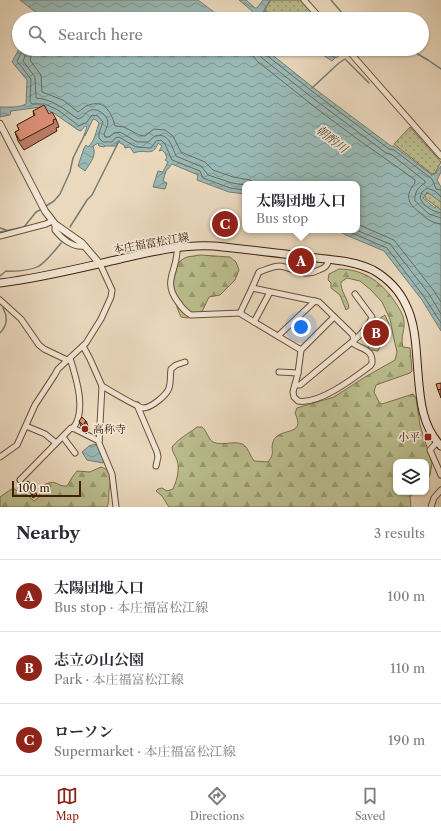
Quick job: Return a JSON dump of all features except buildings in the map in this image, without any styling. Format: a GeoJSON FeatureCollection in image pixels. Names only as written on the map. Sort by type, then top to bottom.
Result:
{"type":"FeatureCollection","features":[{"type":"Feature","properties":{"kind":"main road","name":"本庄福富松江線"},"geometry":{"type":"LineString","coordinates":[[0,283],[30,279],[177,247],[196,245],[356,264],[374,271],[389,282],[402,298],[408,311],[414,333],[420,392],[424,414],[429,430],[439,444]]}},
{"type":"Feature","properties":{"kind":"street"},"geometry":{"type":"LineString","coordinates":[[304,0],[315,12]]}},
{"type":"Feature","properties":{"kind":"street"},"geometry":{"type":"LineString","coordinates":[[353,56],[441,156]]}},
{"type":"Feature","properties":{"kind":"street"},"geometry":{"type":"LineString","coordinates":[[0,124],[45,211],[53,223],[85,246],[100,264],[112,290],[111,297],[101,319],[83,346],[58,369],[35,405],[17,445],[0,458]]}},
{"type":"Feature","properties":{"kind":"street"},"geometry":{"type":"LineString","coordinates":[[0,236],[53,223]]}},
{"type":"Feature","properties":{"kind":"street"},"geometry":{"type":"LineString","coordinates":[[177,247],[178,255],[170,283],[174,298],[186,313],[192,315],[241,313],[301,350]]}},
{"type":"Feature","properties":{"kind":"street"},"geometry":{"type":"LineString","coordinates":[[241,313],[259,272],[279,266],[307,274],[325,268],[329,260]]}},
{"type":"Feature","properties":{"kind":"street"},"geometry":{"type":"LineString","coordinates":[[252,288],[320,302],[353,335],[354,344],[368,350],[371,353],[372,363],[370,366],[332,392],[314,399],[301,401],[295,399],[293,392],[298,373],[301,350],[334,317]]}},
{"type":"Feature","properties":{"kind":"street"},"geometry":{"type":"LineString","coordinates":[[254,322],[270,292]]}},
{"type":"Feature","properties":{"kind":"street"},"geometry":{"type":"LineString","coordinates":[[295,385],[300,385],[354,341],[369,324],[372,319],[364,305],[355,294]]}},
{"type":"Feature","properties":{"kind":"street"},"geometry":{"type":"LineString","coordinates":[[0,300],[20,319],[39,345],[44,349],[68,359],[76,376],[80,407],[78,422],[20,480]]}},
{"type":"Feature","properties":{"kind":"street"},"geometry":{"type":"LineString","coordinates":[[278,336],[315,301]]}},
{"type":"Feature","properties":{"kind":"street"},"geometry":{"type":"LineString","coordinates":[[83,346],[102,386],[99,441],[112,474],[116,507]]}},
{"type":"Feature","properties":{"kind":"street"},"geometry":{"type":"LineString","coordinates":[[102,386],[143,408],[156,403],[169,388],[171,369],[176,365],[185,362]]}},
{"type":"Feature","properties":{"kind":"street"},"geometry":{"type":"LineString","coordinates":[[279,372],[298,373]]}},
{"type":"Feature","properties":{"kind":"street"},"geometry":{"type":"LineString","coordinates":[[137,405],[157,452],[158,457],[156,466]]}},
{"type":"Feature","properties":{"kind":"street"},"geometry":{"type":"LineString","coordinates":[[26,426],[45,434],[56,443]]}},
{"type":"Feature","properties":{"kind":"street"},"geometry":{"type":"LineString","coordinates":[[72,428],[99,441]]}},
{"type":"Feature","properties":{"kind":"street"},"geometry":{"type":"LineString","coordinates":[[63,437],[75,452]]}},
{"type":"Feature","properties":{"kind":"street"},"geometry":{"type":"LineString","coordinates":[[439,444],[430,450],[441,475]]}},
{"type":"Feature","properties":{"kind":"street"},"geometry":{"type":"LineString","coordinates":[[431,507],[434,498],[441,490]]}},
{"type":"Feature","properties":{"kind":"green space"},"geometry":{"type":"Polygon","coordinates":[[[271,0],[302,0],[313,12],[268,12],[264,11],[271,0]]]}},
{"type":"Feature","properties":{"kind":"green space"},"geometry":{"type":"Polygon","coordinates":[[[410,127],[441,162],[435,173],[432,174],[394,144],[410,127]]]}},
{"type":"Feature","properties":{"kind":"green space"},"geometry":{"type":"Polygon","coordinates":[[[427,193],[431,194],[441,202],[441,210],[425,198],[427,193]]]}},
{"type":"Feature","properties":{"kind":"green space"},"geometry":{"type":"Polygon","coordinates":[[[200,255],[230,257],[236,262],[239,270],[235,280],[220,295],[209,297],[201,314],[187,318],[181,317],[175,302],[173,275],[180,261],[187,257],[200,255]]]}},
{"type":"Feature","properties":{"kind":"green space"},"geometry":{"type":"Polygon","coordinates":[[[339,269],[348,270],[373,279],[392,297],[403,318],[404,325],[402,343],[403,347],[410,348],[412,371],[376,385],[374,392],[379,402],[382,404],[413,394],[416,398],[420,425],[432,463],[430,475],[429,476],[429,459],[393,459],[393,495],[412,495],[410,497],[411,507],[169,507],[162,496],[156,491],[162,488],[167,491],[173,489],[177,478],[178,467],[172,447],[180,439],[197,427],[202,427],[213,442],[221,444],[243,444],[254,461],[268,462],[272,456],[272,445],[276,437],[280,434],[295,429],[297,426],[298,421],[295,413],[297,408],[334,397],[395,360],[397,352],[390,319],[382,302],[360,281],[347,278],[341,282],[349,308],[346,310],[340,295],[331,288],[331,283],[328,280],[329,274],[339,269]]]}},
{"type":"Feature","properties":{"kind":"green space"},"geometry":{"type":"Polygon","coordinates":[[[385,315],[389,324],[389,330],[378,351],[371,350],[368,347],[371,340],[363,336],[370,325],[385,315]]]}},
{"type":"Feature","properties":{"kind":"green space"},"geometry":{"type":"Polygon","coordinates":[[[101,467],[108,471],[111,477],[107,507],[0,507],[0,497],[13,488],[22,494],[26,494],[34,501],[39,497],[41,488],[44,485],[53,482],[67,486],[77,471],[90,472],[101,467]]]}},
{"type":"Feature","properties":{"kind":"water"},"geometry":{"type":"Polygon","coordinates":[[[20,0],[198,0],[214,12],[35,12],[20,0]]]}},
{"type":"Feature","properties":{"kind":"water"},"geometry":{"type":"Polygon","coordinates":[[[239,0],[246,0],[257,8],[263,0],[270,0],[263,12],[252,11],[239,0]]]}},
{"type":"Feature","properties":{"kind":"water","name":"朝酌川"},"geometry":{"type":"Polygon","coordinates":[[[15,56],[274,56],[315,89],[432,175],[435,174],[441,166],[441,172],[437,180],[441,187],[441,202],[427,192],[423,198],[435,208],[436,206],[441,210],[441,331],[422,300],[384,251],[343,233],[360,233],[360,181],[242,181],[242,194],[229,192],[197,180],[198,175],[172,164],[166,171],[163,181],[167,183],[165,189],[153,187],[158,171],[163,172],[168,162],[165,160],[167,158],[165,153],[162,150],[159,151],[162,146],[158,143],[154,150],[134,153],[130,147],[125,148],[119,141],[117,142],[117,146],[104,147],[99,146],[98,143],[93,146],[94,156],[85,171],[78,166],[84,148],[86,145],[88,147],[90,145],[95,136],[99,123],[96,120],[93,119],[85,136],[87,127],[85,126],[81,131],[78,130],[55,114],[41,107],[11,111],[10,115],[0,117],[0,107],[17,107],[26,104],[27,80],[12,62],[15,56]]]}},
{"type":"Feature","properties":{"kind":"water"},"geometry":{"type":"Polygon","coordinates":[[[324,56],[332,56],[335,58],[332,61],[324,56]]]}},
{"type":"Feature","properties":{"kind":"water"},"geometry":{"type":"Polygon","coordinates":[[[95,444],[98,447],[104,461],[103,463],[87,460],[82,452],[89,446],[95,444]]]}},
{"type":"Feature","properties":{"kind":"waterway"},"geometry":{"type":"LineString","coordinates":[[331,0],[341,12]]}},
{"type":"Feature","properties":{"kind":"waterway"},"geometry":{"type":"LineString","coordinates":[[421,56],[441,69]]}},
{"type":"Feature","properties":{"kind":"waterway"},"geometry":{"type":"LineString","coordinates":[[312,88],[345,59],[369,83]]}},
{"type":"Feature","properties":{"kind":"waterway"},"geometry":{"type":"LineString","coordinates":[[46,206],[54,201],[60,194],[70,172],[73,158],[85,134]]}},
{"type":"Feature","properties":{"kind":"waterway"},"geometry":{"type":"LineString","coordinates":[[70,227],[87,200],[92,195],[119,141]]}},
{"type":"Feature","properties":{"kind":"waterway"},"geometry":{"type":"LineString","coordinates":[[0,232],[24,227],[36,212],[40,210]]}},
{"type":"Feature","properties":{"kind":"waterway"},"geometry":{"type":"LineString","coordinates":[[0,228],[6,230]]}},
{"type":"Feature","properties":{"kind":"waterway"},"geometry":{"type":"LineString","coordinates":[[0,276],[6,271],[32,269],[39,266],[48,259],[61,243]]}},
{"type":"Feature","properties":{"kind":"waterway"},"geometry":{"type":"LineString","coordinates":[[0,333],[6,321],[6,315],[3,308]]}},
{"type":"Feature","properties":{"kind":"place","name":"ローソン"},"geometry":{"type":"Point","coordinates":[225,224]}},
{"type":"Feature","properties":{"kind":"place","name":"太陽団地入口"},"geometry":{"type":"Point","coordinates":[301,261]}},
{"type":"Feature","properties":{"kind":"place","name":"志立の山公園"},"geometry":{"type":"Point","coordinates":[376,333]}},
{"type":"Feature","properties":{"kind":"place","name":"高称寺"},"geometry":{"type":"Point","coordinates":[85,429]}},
{"type":"Feature","properties":{"kind":"place","name":"小平"},"geometry":{"type":"Point","coordinates":[428,437]}}]}
